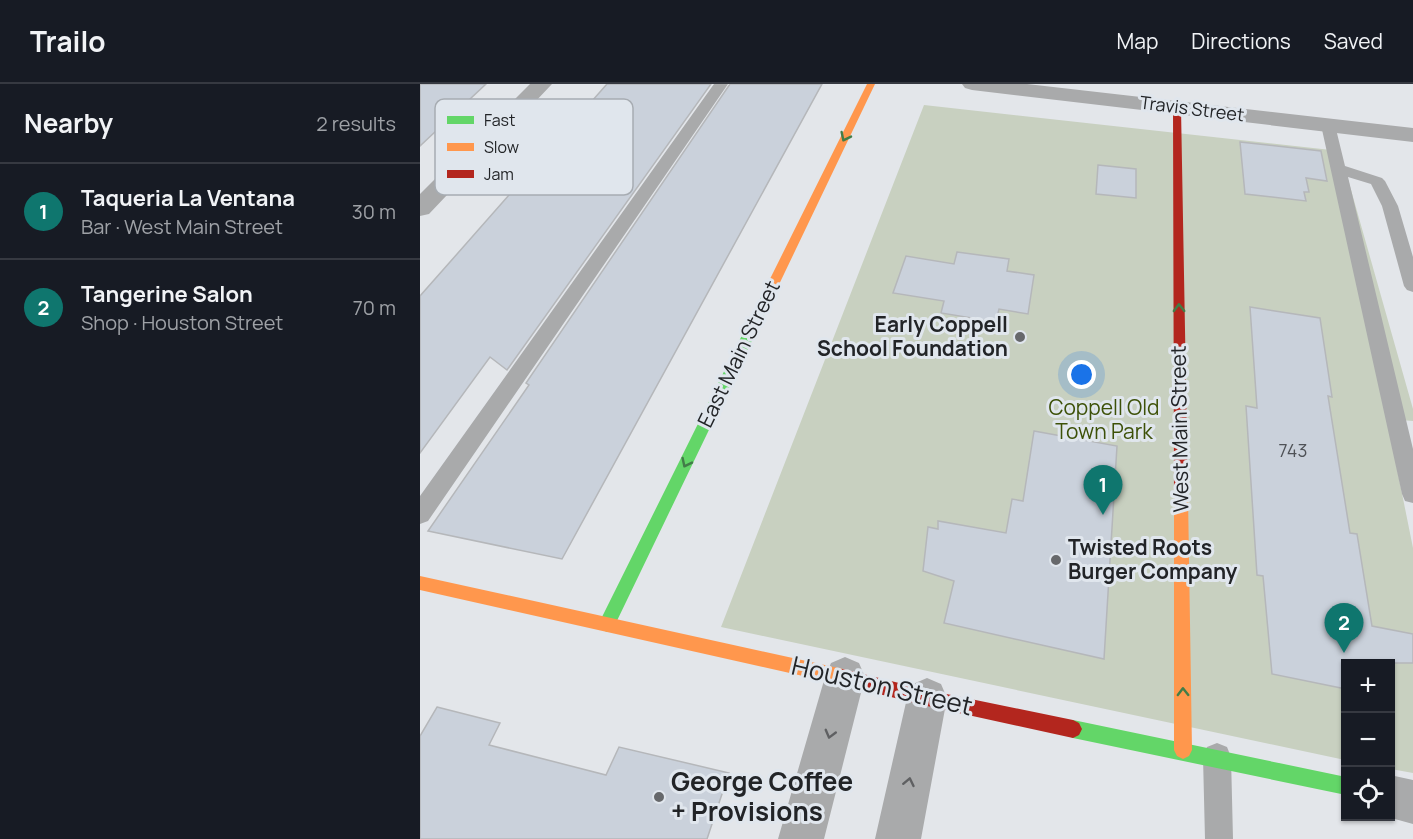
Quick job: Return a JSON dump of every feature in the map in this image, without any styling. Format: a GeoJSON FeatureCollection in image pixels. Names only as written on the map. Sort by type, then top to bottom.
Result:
{"type":"FeatureCollection","features":[{"type":"Feature","properties":{"kind":"street"},"geometry":{"type":"LineString","coordinates":[[527,99],[542,84]]}},
{"type":"Feature","properties":{"kind":"street","name":"East Main Street"},"geometry":{"type":"LineString","coordinates":[[607,624],[871,84]]}},
{"type":"Feature","properties":{"kind":"street","name":"Travis Street"},"geometry":{"type":"LineString","coordinates":[[972,84],[1025,87],[1177,108],[1413,135]]}},
{"type":"Feature","properties":{"kind":"street","name":"West Main Street"},"geometry":{"type":"LineString","coordinates":[[1177,108],[1183,750]]}},
{"type":"Feature","properties":{"kind":"street"},"geometry":{"type":"LineString","coordinates":[[420,208],[435,193]]}},
{"type":"Feature","properties":{"kind":"street","name":"Houston Street"},"geometry":{"type":"LineString","coordinates":[[420,583],[845,677],[927,698],[1341,785]]}},
{"type":"Feature","properties":{"kind":"street"},"geometry":{"type":"LineString","coordinates":[[801,839],[845,677]]}},
{"type":"Feature","properties":{"kind":"street"},"geometry":{"type":"LineString","coordinates":[[898,839],[927,698]]}},
{"type":"Feature","properties":{"kind":"street"},"geometry":{"type":"LineString","coordinates":[[1395,798],[1413,802]]}},
{"type":"Feature","properties":{"kind":"lane"},"geometry":{"type":"LineString","coordinates":[[420,514],[721,84]]}},
{"type":"Feature","properties":{"kind":"lane"},"geometry":{"type":"LineString","coordinates":[[1328,125],[1413,494]]}},
{"type":"Feature","properties":{"kind":"lane"},"geometry":{"type":"LineString","coordinates":[[1338,170],[1377,181],[1390,206],[1413,286]]}},
{"type":"Feature","properties":{"kind":"lane"},"geometry":{"type":"LineString","coordinates":[[1217,758],[1219,839]]}},
{"type":"Feature","properties":{"kind":"green space","name":"Coppell Old Town Park"},"geometry":{"type":"Polygon","coordinates":[[[924,105],[1340,151],[1413,409],[1413,421],[1387,419],[1413,548],[1413,773],[1395,770],[1395,659],[1341,659],[1341,759],[721,627],[924,105]]]}},
{"type":"Feature","properties":{"kind":"building"},"geometry":{"type":"Polygon","coordinates":[[[420,84],[486,84],[470,99],[435,99],[435,132],[420,146],[420,84]]]}},
{"type":"Feature","properties":{"kind":"building"},"geometry":{"type":"Polygon","coordinates":[[[607,84],[711,84],[633,193],[633,99],[594,99],[607,84]]]}},
{"type":"Feature","properties":{"kind":"building"},"geometry":{"type":"Polygon","coordinates":[[[730,84],[822,84],[562,559],[428,531],[529,385],[526,383],[730,84]]]}},
{"type":"Feature","properties":{"kind":"building"},"geometry":{"type":"Polygon","coordinates":[[[1240,142],[1321,151],[1327,181],[1306,178],[1309,192],[1304,192],[1306,201],[1245,194],[1240,142]]]}},
{"type":"Feature","properties":{"kind":"building"},"geometry":{"type":"Polygon","coordinates":[[[1098,165],[1136,169],[1136,198],[1096,194],[1098,165]]]}},
{"type":"Feature","properties":{"kind":"building"},"geometry":{"type":"Polygon","coordinates":[[[509,195],[632,195],[507,370],[490,357],[420,453],[420,296],[509,195]]]}},
{"type":"Feature","properties":{"kind":"building"},"geometry":{"type":"Polygon","coordinates":[[[957,252],[1009,259],[1007,271],[1034,275],[1028,314],[999,309],[996,322],[941,313],[944,301],[893,293],[906,256],[954,264],[957,252]]]}},
{"type":"Feature","properties":{"kind":"building"},"geometry":{"type":"Polygon","coordinates":[[[1250,307],[1320,318],[1332,397],[1328,396],[1350,533],[1357,534],[1372,626],[1413,634],[1413,663],[1395,663],[1395,659],[1341,659],[1341,688],[1272,674],[1263,576],[1257,575],[1246,406],[1257,408],[1250,307]]]}},
{"type":"Feature","properties":{"kind":"building"},"geometry":{"type":"Polygon","coordinates":[[[1034,431],[1117,446],[1104,659],[944,623],[954,581],[923,571],[928,527],[938,529],[938,521],[1006,533],[1012,499],[1023,501],[1034,431]]]}},
{"type":"Feature","properties":{"kind":"building"},"geometry":{"type":"Polygon","coordinates":[[[437,707],[500,723],[489,745],[606,775],[619,747],[729,773],[707,839],[420,839],[420,736],[437,707]]]}},
{"type":"Feature","properties":{"kind":"traffic: fast"},"geometry":{"type":"LineString","coordinates":[[607,624],[767,297]]}},
{"type":"Feature","properties":{"kind":"traffic: fast"},"geometry":{"type":"LineString","coordinates":[[1073,729],[1341,785]]}},
{"type":"Feature","properties":{"kind":"traffic: slow"},"geometry":{"type":"LineString","coordinates":[[767,297],[871,84]]}},
{"type":"Feature","properties":{"kind":"traffic: slow"},"geometry":{"type":"LineString","coordinates":[[1181,496],[1183,750]]}},
{"type":"Feature","properties":{"kind":"traffic: slow"},"geometry":{"type":"LineString","coordinates":[[420,583],[843,677]]}},
{"type":"Feature","properties":{"kind":"traffic: jam"},"geometry":{"type":"LineString","coordinates":[[1177,108],[1181,496]]}},
{"type":"Feature","properties":{"kind":"traffic: jam"},"geometry":{"type":"LineString","coordinates":[[843,677],[927,698],[1073,729]]}},
{"type":"Feature","properties":{"kind":"place","name":"Early Coppell School Foundation"},"geometry":{"type":"Point","coordinates":[1020,337]}},
{"type":"Feature","properties":{"kind":"place","name":"Taqueria La Ventana"},"geometry":{"type":"Point","coordinates":[1103,515]}},
{"type":"Feature","properties":{"kind":"place","name":"Twisted Roots Burger Company"},"geometry":{"type":"Point","coordinates":[1056,560]}},
{"type":"Feature","properties":{"kind":"place","name":"Tangerine Salon"},"geometry":{"type":"Point","coordinates":[1344,653]}},
{"type":"Feature","properties":{"kind":"place","name":"George Coffee + Provisions"},"geometry":{"type":"Point","coordinates":[659,797]}}]}
